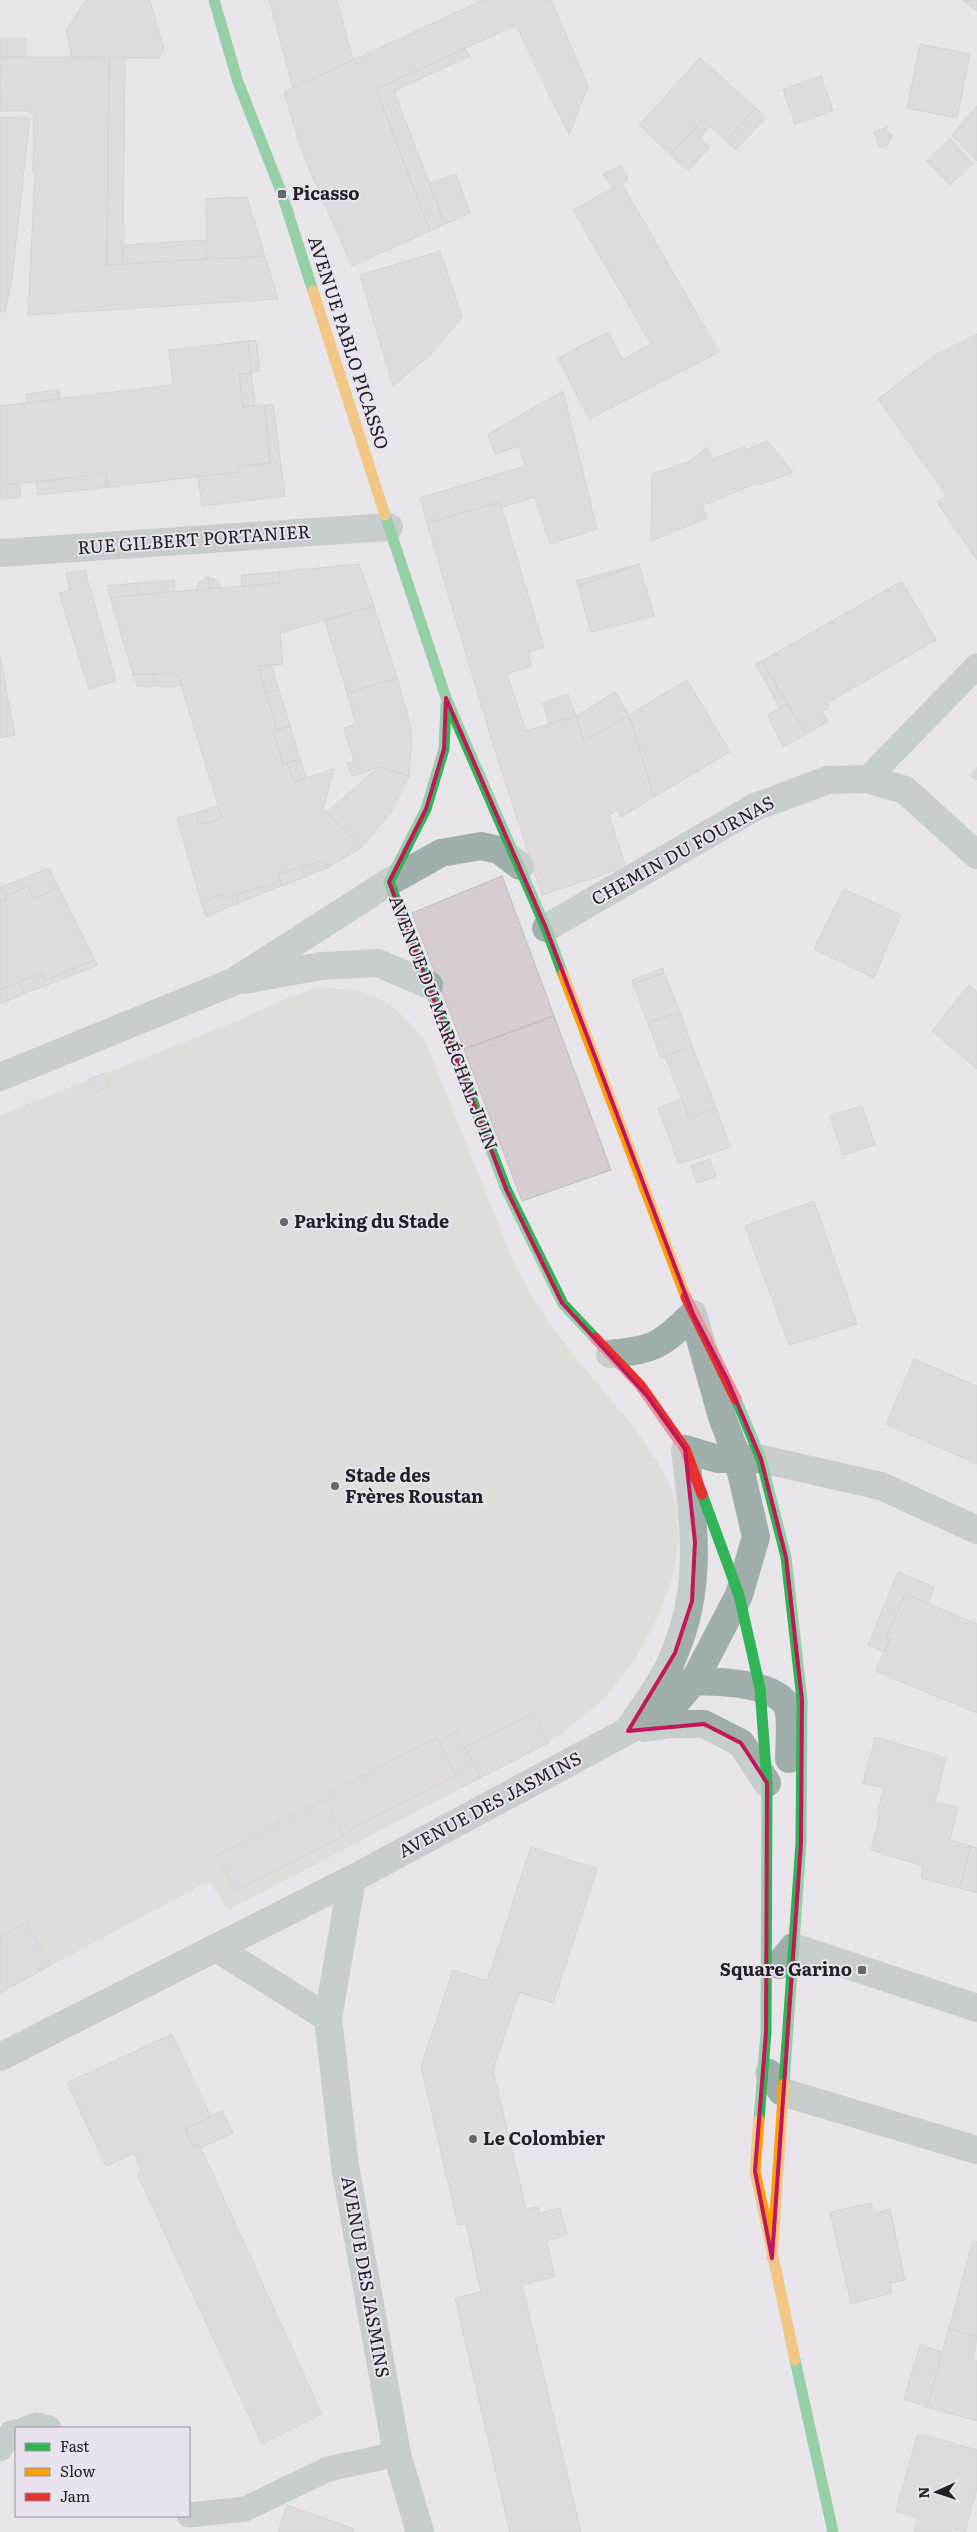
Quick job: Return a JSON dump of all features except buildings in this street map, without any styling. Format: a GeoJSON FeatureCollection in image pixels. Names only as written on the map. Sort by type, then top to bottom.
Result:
{"type":"FeatureCollection","features":[{"type":"Feature","properties":{"kind":"main road","name":"AVENUE PABLO PICASSO"},"geometry":{"type":"LineString","coordinates":[[214,0],[238,82],[282,194],[446,698]]}},
{"type":"Feature","properties":{"kind":"main road","name":"AVENUE DU MARÉCHAL JUIN"},"geometry":{"type":"LineString","coordinates":[[446,698],[546,928],[693,1314]]}},
{"type":"Feature","properties":{"kind":"main road","name":"AVENUE DU MARÉCHAL JUIN"},"geometry":{"type":"LineString","coordinates":[[446,698],[444,749],[426,809],[389,882],[506,1189],[562,1304],[640,1385],[685,1449],[739,1594],[760,1688],[767,1783],[766,1981],[764,2066],[755,2171],[772,2258],[833,2532]]}},
{"type":"Feature","properties":{"kind":"main road","name":"AVENUE DU MARÉCHAL JUIN"},"geometry":{"type":"LineString","coordinates":[[750,1459],[786,1557],[802,1700],[801,1843],[782,2092],[772,2258]]}},
{"type":"Feature","properties":{"kind":"street","name":"RUE GILBERT PORTANIER"},"geometry":{"type":"LineString","coordinates":[[0,554],[389,527]]}},
{"type":"Feature","properties":{"kind":"street","name":"CHEMIN DU FOURNAS"},"geometry":{"type":"LineString","coordinates":[[546,928],[755,807],[828,780],[867,779],[905,790],[977,855]]}},
{"type":"Feature","properties":{"kind":"street"},"geometry":{"type":"LineString","coordinates":[[0,1076],[233,982],[389,882],[441,853],[481,846],[499,850],[520,866]]}},
{"type":"Feature","properties":{"kind":"street"},"geometry":{"type":"LineString","coordinates":[[233,982],[321,966],[378,963],[429,985]]}},
{"type":"Feature","properties":{"kind":"street"},"geometry":{"type":"LineString","coordinates":[[610,1354],[637,1352],[666,1340],[693,1314]]}},
{"type":"Feature","properties":{"kind":"street","name":"AVENUE DU MARÉCHAL JUIN"},"geometry":{"type":"LineString","coordinates":[[693,1314],[722,1417],[750,1459],[756,1537],[739,1594]]}},
{"type":"Feature","properties":{"kind":"street"},"geometry":{"type":"LineString","coordinates":[[685,1449],[718,1459],[750,1459],[881,1486],[977,1530]]}},
{"type":"Feature","properties":{"kind":"street","name":"AVENUE DES JASMINS"},"geometry":{"type":"LineString","coordinates":[[628,1731],[657,1686],[675,1653],[692,1601],[695,1542],[685,1449]]}},
{"type":"Feature","properties":{"kind":"street","name":"AVENUE DES JASMINS"},"geometry":{"type":"LineString","coordinates":[[0,2057],[352,1879],[672,1707],[694,1681],[739,1594]]}},
{"type":"Feature","properties":{"kind":"street"},"geometry":{"type":"LineString","coordinates":[[657,1686],[694,1681],[760,1688],[781,1698],[788,1707],[792,1825],[801,1843]]}},
{"type":"Feature","properties":{"kind":"street","name":"AVENUE DES JASMINS"},"geometry":{"type":"LineString","coordinates":[[628,1731],[671,1724],[704,1724],[741,1743],[767,1783]]}},
{"type":"Feature","properties":{"kind":"street","name":"AVENUE DES JASMINS"},"geometry":{"type":"LineString","coordinates":[[352,1879],[328,2018],[344,2166],[398,2454],[420,2532]]}},
{"type":"Feature","properties":{"kind":"street"},"geometry":{"type":"LineString","coordinates":[[766,1981],[793,1947],[977,2008]]}},
{"type":"Feature","properties":{"kind":"street"},"geometry":{"type":"LineString","coordinates":[[216,1948],[328,2018]]}},
{"type":"Feature","properties":{"kind":"street"},"geometry":{"type":"LineString","coordinates":[[764,2066],[782,2092],[977,2150]]}},
{"type":"Feature","properties":{"kind":"lane"},"geometry":{"type":"LineString","coordinates":[[867,779],[977,666]]}},
{"type":"Feature","properties":{"kind":"lane"},"geometry":{"type":"LineString","coordinates":[[30,2427],[36,2425],[45,2427]]}},
{"type":"Feature","properties":{"kind":"lane"},"geometry":{"type":"LineString","coordinates":[[0,2449],[11,2433],[15,2432]]}},
{"type":"Feature","properties":{"kind":"lane"},"geometry":{"type":"LineString","coordinates":[[190,2515],[245,2509],[328,2469],[398,2454]]}},
{"type":"Feature","properties":{"kind":"lane"},"geometry":{"type":"LineString","coordinates":[[236,2532],[245,2509]]}},
{"type":"Feature","properties":{"kind":"highlighted area"},"geometry":{"type":"Polygon","coordinates":[[[446,698],[546,928],[693,1314],[727,1379],[761,1459],[786,1557],[802,1700],[801,1843],[772,2258],[755,2171],[766,2032],[767,1783],[741,1743],[704,1724],[628,1731],[675,1653],[692,1601],[695,1542],[685,1449],[648,1397],[562,1303],[506,1189],[389,882],[426,809],[444,749],[446,698]]]}},
{"type":"Feature","properties":{"kind":"shaded area","name":"Stade des Frères Roustan"},"geometry":{"type":"Polygon","coordinates":[[[318,988],[354,991],[379,999],[401,1014],[425,1040],[515,1266],[552,1326],[578,1361],[641,1437],[663,1471],[674,1498],[678,1526],[676,1555],[670,1584],[660,1613],[631,1665],[607,1695],[574,1724],[548,1743],[228,1910],[209,1881],[0,1993],[0,1115],[234,1022],[289,997],[318,988]]]}},
{"type":"Feature","properties":{"kind":"traffic: fast"},"geometry":{"type":"LineString","coordinates":[[214,0],[238,82],[282,194],[313,291]]}},
{"type":"Feature","properties":{"kind":"traffic: fast"},"geometry":{"type":"LineString","coordinates":[[385,515],[446,698],[546,928],[563,974]]}},
{"type":"Feature","properties":{"kind":"traffic: fast"},"geometry":{"type":"LineString","coordinates":[[446,704],[444,749],[426,809],[389,882],[506,1189],[563,1304],[595,1338]]}},
{"type":"Feature","properties":{"kind":"traffic: fast"},"geometry":{"type":"LineString","coordinates":[[736,1399],[761,1459],[786,1557],[802,1700],[801,1843],[784,2084]]}},
{"type":"Feature","properties":{"kind":"traffic: fast"},"geometry":{"type":"LineString","coordinates":[[702,1494],[739,1595],[760,1688],[767,1783],[766,2032],[759,2120]]}},
{"type":"Feature","properties":{"kind":"traffic: fast"},"geometry":{"type":"LineString","coordinates":[[795,2360],[833,2532]]}},
{"type":"Feature","properties":{"kind":"traffic: slow"},"geometry":{"type":"LineString","coordinates":[[313,291],[385,515]]}},
{"type":"Feature","properties":{"kind":"traffic: slow"},"geometry":{"type":"LineString","coordinates":[[563,974],[686,1297]]}},
{"type":"Feature","properties":{"kind":"traffic: slow"},"geometry":{"type":"LineString","coordinates":[[772,2258],[784,2084]]}},
{"type":"Feature","properties":{"kind":"traffic: slow"},"geometry":{"type":"LineString","coordinates":[[759,2120],[755,2171],[795,2360]]}},
{"type":"Feature","properties":{"kind":"traffic: jam"},"geometry":{"type":"LineString","coordinates":[[686,1297],[736,1399]]}},
{"type":"Feature","properties":{"kind":"traffic: jam"},"geometry":{"type":"LineString","coordinates":[[595,1338],[640,1385],[685,1449],[702,1494]]}},
{"type":"Feature","properties":{"kind":"place","name":"Picasso"},"geometry":{"type":"Point","coordinates":[282,194]}},
{"type":"Feature","properties":{"kind":"place","name":"Parking du Stade"},"geometry":{"type":"Point","coordinates":[284,1222]}},
{"type":"Feature","properties":{"kind":"place","name":"Stade des Frères Roustan"},"geometry":{"type":"Point","coordinates":[335,1486]}},
{"type":"Feature","properties":{"kind":"place","name":"Square Garino"},"geometry":{"type":"Point","coordinates":[862,1970]}},
{"type":"Feature","properties":{"kind":"place","name":"Le Colombier"},"geometry":{"type":"Point","coordinates":[473,2139]}}]}
